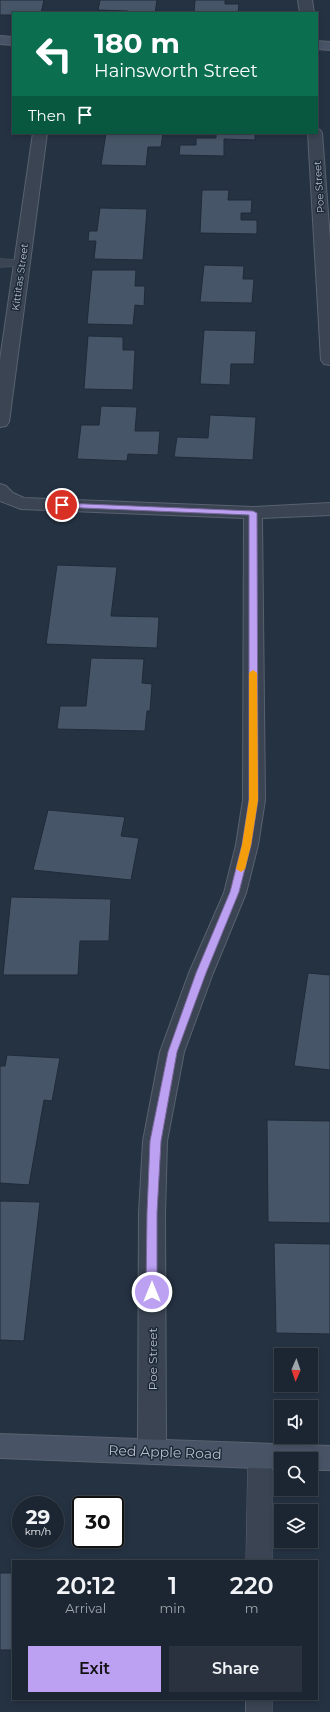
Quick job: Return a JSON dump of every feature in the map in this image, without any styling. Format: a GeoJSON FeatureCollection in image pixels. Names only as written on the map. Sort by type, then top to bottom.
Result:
{"type":"FeatureCollection","features":[{"type":"Feature","properties":{"kind":"street"},"geometry":{"type":"LineString","coordinates":[[305,0],[307,12]]}},
{"type":"Feature","properties":{"kind":"street"},"geometry":{"type":"LineString","coordinates":[[0,40],[12,41]]}},
{"type":"Feature","properties":{"kind":"street"},"geometry":{"type":"LineString","coordinates":[[318,45],[330,46]]}},
{"type":"Feature","properties":{"kind":"street","name":"Kittitas Street"},"geometry":{"type":"LineString","coordinates":[[0,422],[5,350],[22,263],[40,134]]}},
{"type":"Feature","properties":{"kind":"street","name":"Poe Street"},"geometry":{"type":"LineString","coordinates":[[315,134],[330,360]]}},
{"type":"Feature","properties":{"kind":"street"},"geometry":{"type":"LineString","coordinates":[[0,490],[6,497],[21,503],[253,513],[330,509]]}},
{"type":"Feature","properties":{"kind":"street","name":"Poe Street"},"geometry":{"type":"LineString","coordinates":[[152,1452],[152,1213],[155,1141],[172,1052],[201,973],[235,892],[247,845],[254,800],[253,513]]}},
{"type":"Feature","properties":{"kind":"street","name":"Red Apple Road"},"geometry":{"type":"LineString","coordinates":[[0,1446],[330,1458]]}},
{"type":"Feature","properties":{"kind":"lane"},"geometry":{"type":"LineString","coordinates":[[0,263],[22,263]]}},
{"type":"Feature","properties":{"kind":"lane"},"geometry":{"type":"LineString","coordinates":[[259,1560],[260,1456]]}},
{"type":"Feature","properties":{"kind":"lane"},"geometry":{"type":"LineString","coordinates":[[259,1700],[259,1712]]}},
{"type":"Feature","properties":{"kind":"building"},"geometry":{"type":"Polygon","coordinates":[[[0,0],[44,0],[41,12],[12,12],[12,15],[0,15],[0,0]]]}},
{"type":"Feature","properties":{"kind":"building"},"geometry":{"type":"Polygon","coordinates":[[[100,0],[157,0],[155,12],[98,10],[100,0]]]}},
{"type":"Feature","properties":{"kind":"building"},"geometry":{"type":"Polygon","coordinates":[[[195,0],[225,0],[225,4],[239,4],[238,12],[194,12],[195,0]]]}},
{"type":"Feature","properties":{"kind":"building"},"geometry":{"type":"Polygon","coordinates":[[[106,134],[163,134],[161,147],[148,147],[146,166],[101,165],[106,134]]]}},
{"type":"Feature","properties":{"kind":"building"},"geometry":{"type":"Polygon","coordinates":[[[216,134],[255,134],[255,140],[224,139],[224,156],[179,155],[180,145],[196,145],[196,138],[216,138],[216,134]]]}},
{"type":"Feature","properties":{"kind":"building"},"geometry":{"type":"Polygon","coordinates":[[[202,190],[229,190],[228,200],[252,200],[251,213],[241,213],[241,220],[257,220],[257,234],[200,233],[202,190]]]}},
{"type":"Feature","properties":{"kind":"building"},"geometry":{"type":"Polygon","coordinates":[[[100,208],[147,209],[143,260],[94,259],[96,241],[88,241],[89,231],[97,231],[100,208]]]}},
{"type":"Feature","properties":{"kind":"building"},"geometry":{"type":"Polygon","coordinates":[[[204,265],[244,266],[243,279],[254,279],[252,303],[200,302],[204,265]]]}},
{"type":"Feature","properties":{"kind":"building"},"geometry":{"type":"Polygon","coordinates":[[[92,270],[136,270],[135,286],[145,286],[144,306],[135,305],[133,325],[87,324],[92,270]]]}},
{"type":"Feature","properties":{"kind":"building"},"geometry":{"type":"Polygon","coordinates":[[[204,330],[256,331],[254,364],[231,364],[230,385],[200,384],[204,330]]]}},
{"type":"Feature","properties":{"kind":"building"},"geometry":{"type":"Polygon","coordinates":[[[88,336],[123,337],[123,350],[135,350],[133,390],[84,389],[88,336]]]}},
{"type":"Feature","properties":{"kind":"building"},"geometry":{"type":"Polygon","coordinates":[[[101,406],[137,407],[135,431],[160,431],[158,455],[128,454],[127,461],[77,459],[81,425],[99,425],[101,406]]]}},
{"type":"Feature","properties":{"kind":"building"},"geometry":{"type":"Polygon","coordinates":[[[210,415],[256,417],[253,460],[174,457],[177,437],[208,438],[210,415]]]}},
{"type":"Feature","properties":{"kind":"building"},"geometry":{"type":"Polygon","coordinates":[[[57,565],[117,567],[111,616],[159,617],[157,648],[46,644],[57,565]]]}},
{"type":"Feature","properties":{"kind":"building"},"geometry":{"type":"Polygon","coordinates":[[[91,658],[144,659],[142,683],[152,684],[150,711],[147,711],[145,731],[57,729],[60,706],[86,706],[91,658]]]}},
{"type":"Feature","properties":{"kind":"building"},"geometry":{"type":"Polygon","coordinates":[[[48,810],[125,817],[121,836],[139,838],[131,880],[33,870],[48,810]]]}},
{"type":"Feature","properties":{"kind":"building"},"geometry":{"type":"Polygon","coordinates":[[[11,897],[111,899],[109,941],[80,941],[78,975],[3,975],[11,897]]]}},
{"type":"Feature","properties":{"kind":"building"},"geometry":{"type":"Polygon","coordinates":[[[308,973],[330,975],[330,1070],[294,1066],[308,973]]]}},
{"type":"Feature","properties":{"kind":"building"},"geometry":{"type":"Polygon","coordinates":[[[7,1055],[60,1058],[52,1101],[44,1100],[29,1185],[0,1183],[0,1066],[5,1066],[7,1055]]]}},
{"type":"Feature","properties":{"kind":"building"},"geometry":{"type":"Polygon","coordinates":[[[267,1120],[330,1121],[330,1223],[268,1222],[267,1120]]]}},
{"type":"Feature","properties":{"kind":"building"},"geometry":{"type":"Polygon","coordinates":[[[0,1201],[40,1202],[24,1341],[0,1340],[0,1201]]]}},
{"type":"Feature","properties":{"kind":"building"},"geometry":{"type":"Polygon","coordinates":[[[274,1243],[330,1244],[330,1334],[276,1333],[274,1243]]]}},
{"type":"Feature","properties":{"kind":"building"},"geometry":{"type":"Polygon","coordinates":[[[0,1573],[12,1573],[12,1650],[0,1650],[0,1573]]]}},
{"type":"Feature","properties":{"kind":"slow traffic"},"geometry":{"type":"LineString","coordinates":[[241,869],[247,845],[254,800],[253,673]]}},
{"type":"Feature","properties":{"kind":"route"},"geometry":{"type":"LineString","coordinates":[[62,505],[253,513],[254,800],[247,845],[235,892],[201,973],[172,1052],[155,1141],[152,1213],[152,1292]]}}]}
